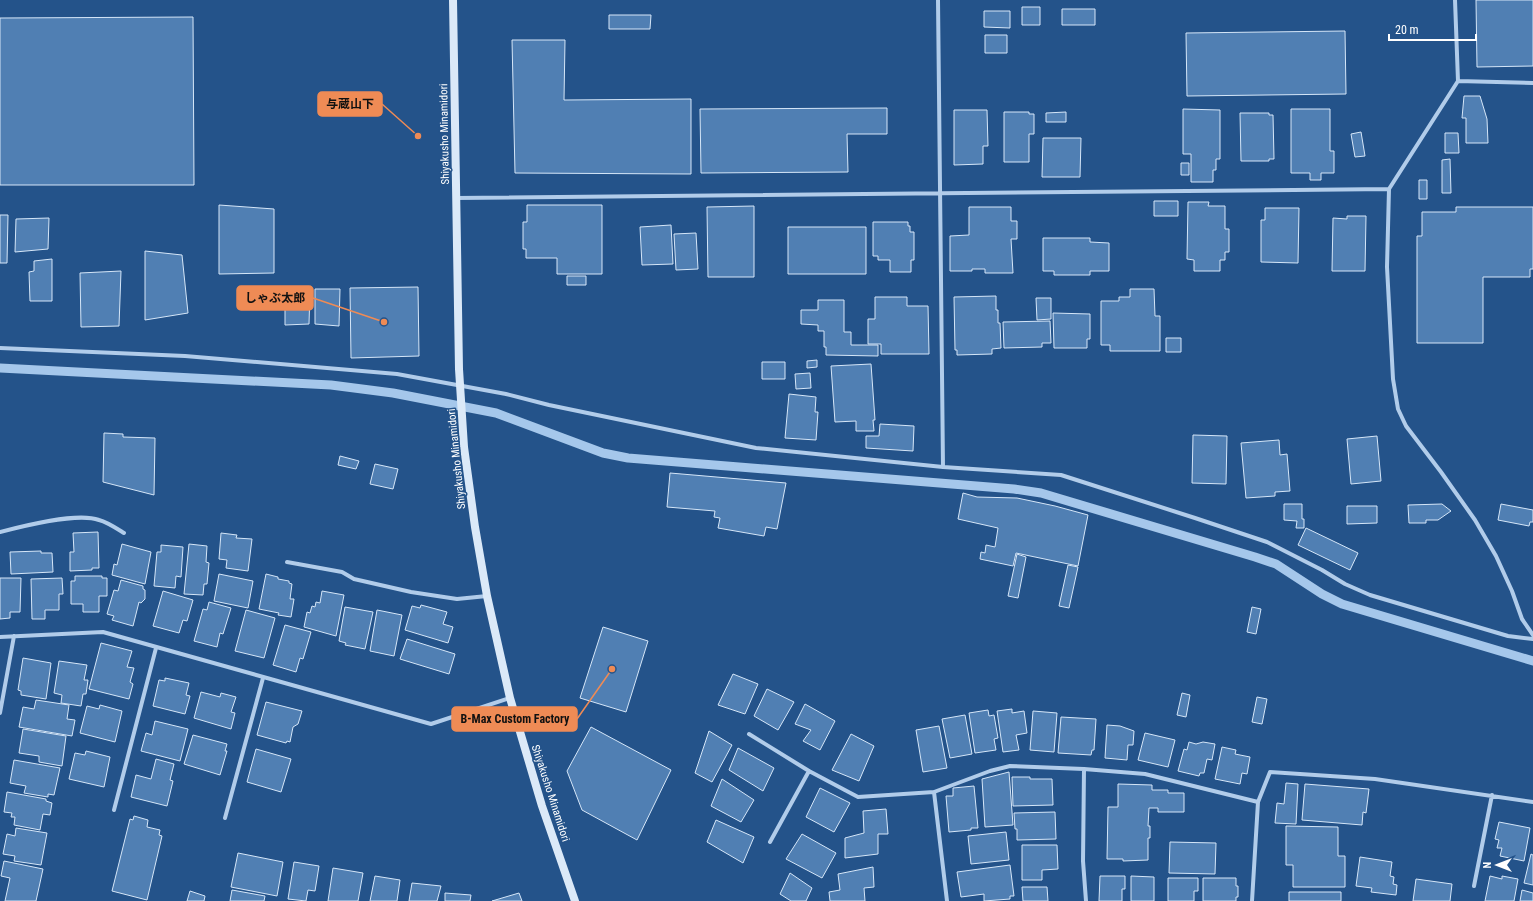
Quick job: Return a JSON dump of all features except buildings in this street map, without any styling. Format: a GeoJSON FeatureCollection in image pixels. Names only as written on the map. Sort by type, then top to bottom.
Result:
{"type":"FeatureCollection","features":[{"type":"Feature","properties":{"kind":"street","name":"Shiyakusho Minamidori"},"geometry":{"type":"LineString","coordinates":[[453,0],[459,369],[464,447],[475,527],[487,596],[510,698],[542,806],[575,901]]}},
{"type":"Feature","properties":{"kind":"street"},"geometry":{"type":"LineString","coordinates":[[938,0],[943,467]]}},
{"type":"Feature","properties":{"kind":"street"},"geometry":{"type":"LineString","coordinates":[[1455,0],[1458,81],[1389,189],[1387,267],[1393,379],[1398,408],[1406,426],[1475,520],[1496,556],[1512,591],[1522,619],[1533,635]]}},
{"type":"Feature","properties":{"kind":"street"},"geometry":{"type":"LineString","coordinates":[[1458,81],[1533,83]]}},
{"type":"Feature","properties":{"kind":"street"},"geometry":{"type":"LineString","coordinates":[[456,198],[1389,189]]}},
{"type":"Feature","properties":{"kind":"street"},"geometry":{"type":"LineString","coordinates":[[0,348],[185,356],[397,374],[506,394],[549,405],[756,448],[943,467],[1061,475],[1267,542],[1322,570],[1345,584],[1370,595],[1508,636],[1533,639]]}},
{"type":"Feature","properties":{"kind":"street"},"geometry":{"type":"LineString","coordinates":[[0,532],[32,524],[77,518],[98,519],[124,533]]}},
{"type":"Feature","properties":{"kind":"street"},"geometry":{"type":"LineString","coordinates":[[287,562],[342,572],[354,579],[410,592],[457,599],[487,596]]}},
{"type":"Feature","properties":{"kind":"street"},"geometry":{"type":"LineString","coordinates":[[0,637],[103,632],[431,724],[510,698]]}},
{"type":"Feature","properties":{"kind":"street"},"geometry":{"type":"LineString","coordinates":[[0,713],[14,636]]}},
{"type":"Feature","properties":{"kind":"street"},"geometry":{"type":"LineString","coordinates":[[114,810],[156,648]]}},
{"type":"Feature","properties":{"kind":"street"},"geometry":{"type":"LineString","coordinates":[[225,818],[263,678]]}},
{"type":"Feature","properties":{"kind":"street"},"geometry":{"type":"LineString","coordinates":[[749,734],[809,771],[858,797],[934,792],[990,771],[1010,766],[1084,769],[1145,774],[1258,802]]}},
{"type":"Feature","properties":{"kind":"street"},"geometry":{"type":"LineString","coordinates":[[1084,769],[1083,861],[1086,901]]}},
{"type":"Feature","properties":{"kind":"street"},"geometry":{"type":"LineString","coordinates":[[770,842],[809,771]]}},
{"type":"Feature","properties":{"kind":"street"},"geometry":{"type":"LineString","coordinates":[[1252,901],[1258,802],[1270,772],[1375,778],[1533,802]]}},
{"type":"Feature","properties":{"kind":"street"},"geometry":{"type":"LineString","coordinates":[[934,792],[947,901]]}},
{"type":"Feature","properties":{"kind":"street"},"geometry":{"type":"LineString","coordinates":[[1474,886],[1492,795]]}},
{"type":"Feature","properties":{"kind":"waterway"},"geometry":{"type":"LineString","coordinates":[[0,368],[331,385],[393,393],[496,413],[603,453],[628,458],[1014,489],[1041,493],[1276,564],[1322,594],[1342,604],[1533,661]]}},
{"type":"Feature","properties":{"kind":"place","name":"与蔵山下"},"geometry":{"type":"Point","coordinates":[418,136]}},
{"type":"Feature","properties":{"kind":"place","name":"しゃぶ太郎"},"geometry":{"type":"Point","coordinates":[384,322]}},
{"type":"Feature","properties":{"kind":"place","name":"B-Max Custom Factory"},"geometry":{"type":"Point","coordinates":[612,669]}}]}
